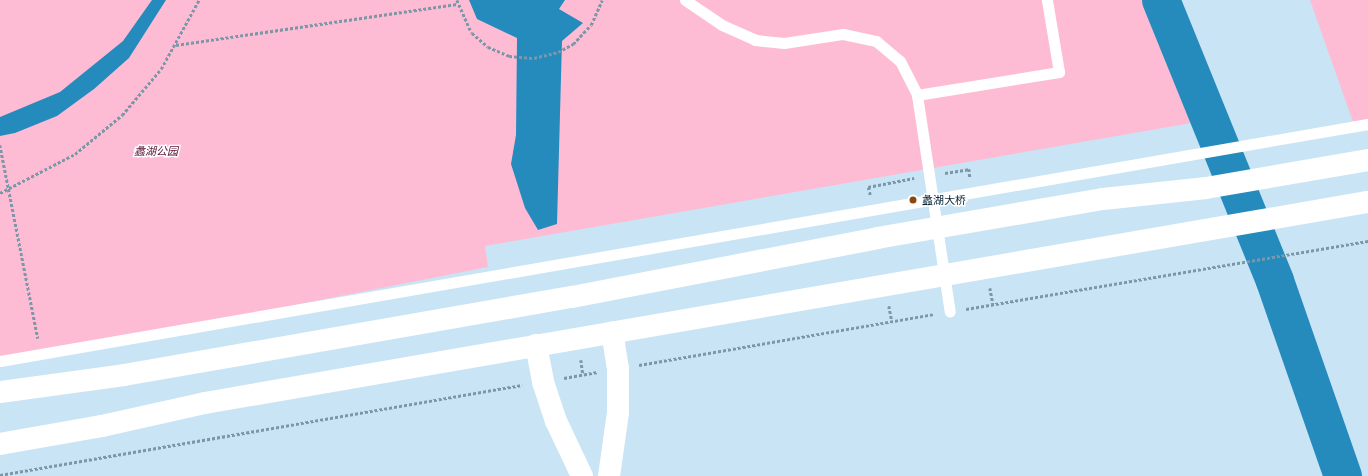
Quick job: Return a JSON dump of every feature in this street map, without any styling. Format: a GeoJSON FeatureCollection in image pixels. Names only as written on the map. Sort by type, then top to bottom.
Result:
{"type":"FeatureCollection","features":[{"type":"Feature","properties":{"kind":"main road"},"geometry":{"type":"LineString","coordinates":[[0,392],[124,375],[572,297],[938,228],[1103,199],[1206,188],[1368,160]]}},
{"type":"Feature","properties":{"kind":"main road"},"geometry":{"type":"LineString","coordinates":[[0,444],[102,426],[205,403],[1368,202]]}},
{"type":"Feature","properties":{"kind":"main road"},"geometry":{"type":"LineString","coordinates":[[609,476],[618,413],[618,369],[612,332]]}},
{"type":"Feature","properties":{"kind":"main road"},"geometry":{"type":"LineString","coordinates":[[536,345],[543,382],[556,421],[582,476]]}},
{"type":"Feature","properties":{"kind":"lane"},"geometry":{"type":"LineString","coordinates":[[685,0],[722,26],[755,40],[784,44],[844,34],[876,40],[900,61],[917,95],[950,312]]}},
{"type":"Feature","properties":{"kind":"lane"},"geometry":{"type":"LineString","coordinates":[[917,95],[1059,72],[1047,0]]}},
{"type":"Feature","properties":{"kind":"lane"},"geometry":{"type":"LineString","coordinates":[[0,361],[1368,124]]}},
{"type":"Feature","properties":{"kind":"path"},"geometry":{"type":"LineString","coordinates":[[0,193],[10,190],[75,154],[122,115],[161,69],[199,0]]}},
{"type":"Feature","properties":{"kind":"path"},"geometry":{"type":"LineString","coordinates":[[175,45],[457,2],[472,33],[488,47],[509,56],[534,58],[558,52],[573,44],[591,25],[602,0]]}},
{"type":"Feature","properties":{"kind":"path"},"geometry":{"type":"LineString","coordinates":[[0,145],[2,162],[10,190],[41,354]]}},
{"type":"Feature","properties":{"kind":"path"},"geometry":{"type":"LineString","coordinates":[[1235,263],[1305,250],[1368,241]]}},
{"type":"Feature","properties":{"kind":"green space","name":"蠡湖公园"},"geometry":{"type":"Polygon","coordinates":[[[0,0],[1145,0],[1203,121],[485,246],[488,267],[0,363],[0,0]]]}},
{"type":"Feature","properties":{"kind":"green space"},"geometry":{"type":"Polygon","coordinates":[[[1310,0],[1368,0],[1368,119],[1353,122],[1310,0]]]}},
{"type":"Feature","properties":{"kind":"water"},"geometry":{"type":"Polygon","coordinates":[[[152,0],[166,0],[129,58],[94,89],[57,116],[15,133],[0,136],[0,117],[60,92],[123,41],[152,0]]]}},
{"type":"Feature","properties":{"kind":"water"},"geometry":{"type":"Polygon","coordinates":[[[469,0],[565,0],[559,9],[583,23],[562,41],[557,224],[538,230],[525,208],[511,164],[516,135],[517,38],[477,19],[469,0]]]}},
{"type":"Feature","properties":{"kind":"waterway"},"geometry":{"type":"LineString","coordinates":[[1161,0],[1275,281],[1343,476]]}},
{"type":"Feature","properties":{"kind":"place","name":"蠡湖大桥"},"geometry":{"type":"Point","coordinates":[913,200]}}]}
